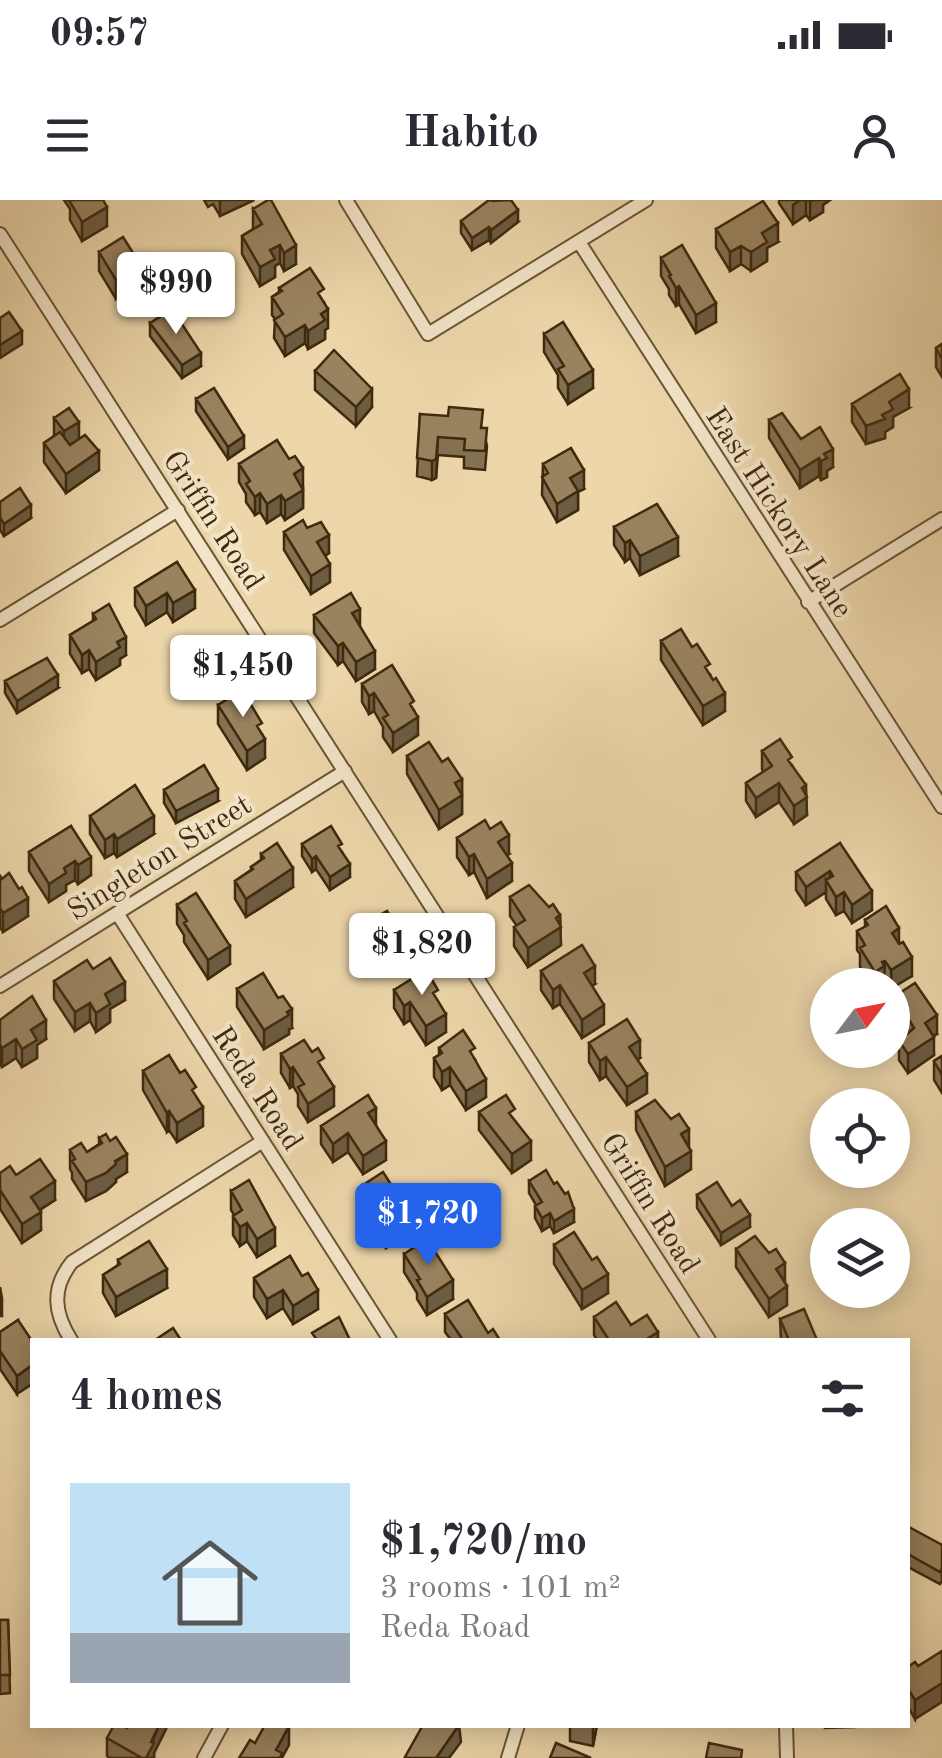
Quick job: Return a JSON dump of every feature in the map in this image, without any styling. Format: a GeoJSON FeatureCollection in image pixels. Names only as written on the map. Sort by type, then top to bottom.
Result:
{"type":"FeatureCollection","features":[{"type":"Feature","properties":{"kind":"street"},"geometry":{"type":"LineString","coordinates":[[346,200],[428,334],[646,200]]}},
{"type":"Feature","properties":{"kind":"street","name":"Griffin Road"},"geometry":{"type":"LineString","coordinates":[[2,241],[708,1338]]}},
{"type":"Feature","properties":{"kind":"street","name":"East Hickory Lane"},"geometry":{"type":"LineString","coordinates":[[579,242],[942,807]]}},
{"type":"Feature","properties":{"kind":"street"},"geometry":{"type":"LineString","coordinates":[[0,620],[178,510]]}},
{"type":"Feature","properties":{"kind":"street"},"geometry":{"type":"LineString","coordinates":[[808,602],[942,519]]}},
{"type":"Feature","properties":{"kind":"street","name":"Singleton Street"},"geometry":{"type":"LineString","coordinates":[[0,986],[345,771]]}},
{"type":"Feature","properties":{"kind":"street","name":"Reda Road"},"geometry":{"type":"LineString","coordinates":[[118,913],[389,1338]]}},
{"type":"Feature","properties":{"kind":"street"},"geometry":{"type":"LineString","coordinates":[[71,1338],[56,1306],[59,1282],[72,1262],[262,1141]]}},
{"type":"Feature","properties":{"kind":"street"},"geometry":{"type":"LineString","coordinates":[[204,1758],[220,1728]]}},
{"type":"Feature","properties":{"kind":"street"},"geometry":{"type":"LineString","coordinates":[[508,1758],[517,1728]]}},
{"type":"Feature","properties":{"kind":"street"},"geometry":{"type":"LineString","coordinates":[[786,1728],[787,1758]]}},
{"type":"Feature","properties":{"kind":"building"},"geometry":{"type":"Polygon","coordinates":[[[72,200],[103,200],[107,207],[82,222],[72,200]]]}},
{"type":"Feature","properties":{"kind":"building"},"geometry":{"type":"Polygon","coordinates":[[[268,200],[296,245],[284,253],[280,245],[270,250],[275,259],[260,267],[242,236],[262,224],[253,209],[268,200]]]}},
{"type":"Feature","properties":{"kind":"building"},"geometry":{"type":"Polygon","coordinates":[[[489,200],[511,200],[518,210],[491,230],[489,227],[472,238],[461,221],[489,200]]]}},
{"type":"Feature","properties":{"kind":"building"},"geometry":{"type":"Polygon","coordinates":[[[763,201],[778,223],[762,233],[767,242],[751,252],[741,246],[730,252],[716,229],[763,201]]]}},
{"type":"Feature","properties":{"kind":"building"},"geometry":{"type":"Polygon","coordinates":[[[123,237],[140,264],[147,260],[155,273],[150,277],[152,281],[132,293],[121,277],[116,280],[99,252],[123,237]]]}},
{"type":"Feature","properties":{"kind":"building"},"geometry":{"type":"Polygon","coordinates":[[[682,245],[716,303],[696,315],[661,258],[682,245]]]}},
{"type":"Feature","properties":{"kind":"building"},"geometry":{"type":"Polygon","coordinates":[[[310,268],[324,289],[318,293],[328,309],[321,314],[325,320],[308,331],[305,325],[285,337],[274,320],[283,314],[272,297],[310,268]]]}},
{"type":"Feature","properties":{"kind":"building"},"geometry":{"type":"Polygon","coordinates":[[[172,309],[201,353],[182,365],[150,323],[172,309]]]}},
{"type":"Feature","properties":{"kind":"building"},"geometry":{"type":"Polygon","coordinates":[[[9,312],[22,331],[0,345],[0,318],[9,312]]]}},
{"type":"Feature","properties":{"kind":"building"},"geometry":{"type":"Polygon","coordinates":[[[563,322],[593,370],[568,385],[558,369],[564,366],[544,334],[563,322]]]}},
{"type":"Feature","properties":{"kind":"building"},"geometry":{"type":"Polygon","coordinates":[[[334,350],[372,389],[356,407],[315,371],[334,350]]]}},
{"type":"Feature","properties":{"kind":"building"},"geometry":{"type":"Polygon","coordinates":[[[900,374],[909,389],[889,402],[893,409],[882,415],[885,419],[866,426],[852,404],[900,374]]]}},
{"type":"Feature","properties":{"kind":"building"},"geometry":{"type":"Polygon","coordinates":[[[214,388],[244,436],[228,447],[196,399],[214,388]]]}},
{"type":"Feature","properties":{"kind":"building"},"geometry":{"type":"Polygon","coordinates":[[[449,407],[483,410],[481,428],[487,428],[485,451],[464,450],[465,439],[438,437],[436,459],[417,458],[420,414],[448,416],[449,407]]]}},
{"type":"Feature","properties":{"kind":"building"},"geometry":{"type":"Polygon","coordinates":[[[69,408],[79,422],[64,431],[54,418],[69,408]]]}},
{"type":"Feature","properties":{"kind":"building"},"geometry":{"type":"Polygon","coordinates":[[[782,413],[801,439],[820,427],[833,449],[824,454],[827,458],[819,458],[800,470],[769,420],[782,413]]]}},
{"type":"Feature","properties":{"kind":"building"},"geometry":{"type":"Polygon","coordinates":[[[60,432],[70,445],[85,435],[99,451],[66,474],[44,443],[60,432]]]}},
{"type":"Feature","properties":{"kind":"building"},"geometry":{"type":"Polygon","coordinates":[[[277,440],[289,459],[295,456],[303,468],[294,474],[303,490],[285,501],[281,495],[267,504],[260,493],[255,497],[239,464],[277,440]]]}},
{"type":"Feature","properties":{"kind":"building"},"geometry":{"type":"Polygon","coordinates":[[[571,448],[584,470],[570,478],[578,491],[557,504],[542,477],[548,473],[543,464],[571,448]]]}},
{"type":"Feature","properties":{"kind":"building"},"geometry":{"type":"Polygon","coordinates":[[[20,488],[31,505],[4,524],[0,502],[20,488]]]}},
{"type":"Feature","properties":{"kind":"building"},"geometry":{"type":"Polygon","coordinates":[[[657,504],[678,537],[640,556],[630,540],[625,543],[614,527],[657,504]]]}},
{"type":"Feature","properties":{"kind":"building"},"geometry":{"type":"Polygon","coordinates":[[[303,520],[307,528],[321,522],[329,535],[317,542],[330,564],[311,576],[284,532],[303,520]]]}},
{"type":"Feature","properties":{"kind":"building"},"geometry":{"type":"Polygon","coordinates":[[[177,562],[195,590],[173,603],[167,593],[146,606],[135,588],[177,562]]]}},
{"type":"Feature","properties":{"kind":"building"},"geometry":{"type":"Polygon","coordinates":[[[351,593],[360,609],[352,613],[375,651],[356,662],[314,615],[351,593]]]}},
{"type":"Feature","properties":{"kind":"building"},"geometry":{"type":"Polygon","coordinates":[[[109,604],[126,637],[117,642],[120,647],[96,662],[89,650],[82,655],[70,635],[96,619],[93,614],[109,604]]]}},
{"type":"Feature","properties":{"kind":"building"},"geometry":{"type":"Polygon","coordinates":[[[681,629],[692,647],[697,644],[710,664],[705,667],[725,693],[703,706],[661,641],[681,629]]]}},
{"type":"Feature","properties":{"kind":"building"},"geometry":{"type":"Polygon","coordinates":[[[47,658],[58,675],[17,701],[5,681],[47,658]]]}},
{"type":"Feature","properties":{"kind":"building"},"geometry":{"type":"Polygon","coordinates":[[[392,665],[414,701],[410,704],[418,717],[393,733],[383,718],[388,715],[374,693],[369,696],[362,684],[392,665]]]}},
{"type":"Feature","properties":{"kind":"building"},"geometry":{"type":"Polygon","coordinates":[[[242,690],[262,723],[257,726],[265,739],[247,751],[218,705],[242,690]]]}},
{"type":"Feature","properties":{"kind":"building"},"geometry":{"type":"Polygon","coordinates":[[[780,739],[792,757],[788,760],[806,785],[802,788],[807,797],[794,806],[779,783],[756,798],[746,783],[772,766],[762,751],[780,739]]]}},
{"type":"Feature","properties":{"kind":"building"},"geometry":{"type":"Polygon","coordinates":[[[429,742],[442,762],[448,758],[462,779],[455,783],[462,795],[439,810],[407,756],[429,742]]]}},
{"type":"Feature","properties":{"kind":"building"},"geometry":{"type":"Polygon","coordinates":[[[204,765],[218,789],[176,811],[164,790],[204,765]]]}},
{"type":"Feature","properties":{"kind":"building"},"geometry":{"type":"Polygon","coordinates":[[[135,785],[154,816],[117,839],[114,834],[105,840],[90,816],[135,785]]]}},
{"type":"Feature","properties":{"kind":"building"},"geometry":{"type":"Polygon","coordinates":[[[485,820],[490,829],[501,822],[509,835],[498,842],[512,863],[487,879],[474,854],[469,857],[457,838],[485,820]]]}},
{"type":"Feature","properties":{"kind":"building"},"geometry":{"type":"Polygon","coordinates":[[[71,826],[91,857],[64,868],[66,873],[49,884],[29,852],[71,826]]]}},
{"type":"Feature","properties":{"kind":"building"},"geometry":{"type":"Polygon","coordinates":[[[331,826],[350,864],[330,877],[302,844],[331,826]]]}},
{"type":"Feature","properties":{"kind":"building"},"geometry":{"type":"Polygon","coordinates":[[[277,843],[293,868],[246,899],[235,881],[253,869],[264,858],[261,854],[277,843]]]}},
{"type":"Feature","properties":{"kind":"building"},"geometry":{"type":"Polygon","coordinates":[[[840,843],[872,891],[852,905],[844,892],[836,897],[826,880],[833,876],[830,871],[806,887],[796,872],[840,843]]]}},
{"type":"Feature","properties":{"kind":"building"},"geometry":{"type":"Polygon","coordinates":[[[9,873],[28,898],[3,913],[0,876],[2,879],[9,873]]]}},
{"type":"Feature","properties":{"kind":"building"},"geometry":{"type":"Polygon","coordinates":[[[529,885],[549,907],[553,904],[561,927],[528,948],[514,927],[525,920],[510,897],[529,885]]]}},
{"type":"Feature","properties":{"kind":"building"},"geometry":{"type":"Polygon","coordinates":[[[196,893],[230,946],[208,960],[177,905],[196,893]]]}},
{"type":"Feature","properties":{"kind":"building"},"geometry":{"type":"Polygon","coordinates":[[[886,906],[899,928],[892,933],[912,957],[894,968],[885,961],[881,968],[872,968],[860,948],[865,945],[857,931],[868,925],[865,920],[886,906]]]}},
{"type":"Feature","properties":{"kind":"building"},"geometry":{"type":"Polygon","coordinates":[[[387,911],[409,947],[390,959],[381,946],[374,950],[359,927],[387,911]]]}},
{"type":"Feature","properties":{"kind":"building"},"geometry":{"type":"Polygon","coordinates":[[[582,945],[595,966],[584,973],[604,1005],[582,1020],[560,985],[553,990],[541,971],[582,945]]]}},
{"type":"Feature","properties":{"kind":"building"},"geometry":{"type":"Polygon","coordinates":[[[110,958],[125,982],[105,994],[110,1004],[96,1013],[90,1003],[75,1012],[54,981],[87,960],[93,969],[110,958]]]}},
{"type":"Feature","properties":{"kind":"building"},"geometry":{"type":"Polygon","coordinates":[[[426,970],[438,990],[433,993],[446,1014],[426,1026],[410,1002],[404,1006],[394,990],[426,970]]]}},
{"type":"Feature","properties":{"kind":"building"},"geometry":{"type":"Polygon","coordinates":[[[263,973],[278,998],[283,996],[292,1009],[264,1030],[237,989],[263,973]]]}},
{"type":"Feature","properties":{"kind":"building"},"geometry":{"type":"Polygon","coordinates":[[[915,983],[937,1015],[925,1023],[934,1037],[910,1053],[910,1031],[914,1028],[910,1021],[910,986],[915,983]]]}},
{"type":"Feature","properties":{"kind":"building"},"geometry":{"type":"Polygon","coordinates":[[[32,996],[46,1020],[31,1030],[37,1040],[22,1049],[16,1039],[2,1048],[0,1020],[32,996]]]}},
{"type":"Feature","properties":{"kind":"building"},"geometry":{"type":"Polygon","coordinates":[[[627,1019],[640,1040],[629,1047],[647,1074],[627,1087],[606,1057],[600,1061],[589,1043],[627,1019]]]}},
{"type":"Feature","properties":{"kind":"building"},"geometry":{"type":"Polygon","coordinates":[[[463,1030],[475,1048],[470,1051],[486,1079],[466,1091],[450,1067],[442,1072],[434,1058],[442,1053],[439,1048],[463,1030]]]}},
{"type":"Feature","properties":{"kind":"building"},"geometry":{"type":"Polygon","coordinates":[[[304,1040],[312,1052],[318,1048],[324,1058],[318,1062],[334,1087],[308,1104],[298,1087],[304,1084],[281,1054],[304,1040]]]}},
{"type":"Feature","properties":{"kind":"building"},"geometry":{"type":"Polygon","coordinates":[[[169,1055],[180,1073],[185,1070],[203,1107],[177,1123],[143,1071],[169,1055]]]}},
{"type":"Feature","properties":{"kind":"building"},"geometry":{"type":"Polygon","coordinates":[[[942,1056],[942,1075],[934,1061],[942,1056]]]}},
{"type":"Feature","properties":{"kind":"building"},"geometry":{"type":"Polygon","coordinates":[[[368,1095],[376,1108],[368,1113],[386,1141],[363,1156],[348,1133],[333,1144],[321,1126],[368,1095]]]}},
{"type":"Feature","properties":{"kind":"building"},"geometry":{"type":"Polygon","coordinates":[[[506,1095],[515,1109],[509,1113],[531,1141],[512,1154],[479,1112],[506,1095]]]}},
{"type":"Feature","properties":{"kind":"building"},"geometry":{"type":"Polygon","coordinates":[[[655,1100],[671,1119],[679,1114],[689,1129],[681,1134],[691,1151],[665,1167],[636,1112],[655,1100]]]}},
{"type":"Feature","properties":{"kind":"building"},"geometry":{"type":"Polygon","coordinates":[[[106,1134],[110,1141],[116,1137],[127,1154],[106,1173],[86,1182],[72,1161],[75,1159],[70,1150],[81,1143],[87,1152],[102,1143],[99,1138],[106,1134]]]}},
{"type":"Feature","properties":{"kind":"building"},"geometry":{"type":"Polygon","coordinates":[[[40,1159],[55,1181],[31,1197],[41,1212],[22,1224],[0,1190],[0,1173],[10,1166],[16,1175],[40,1159]]]}},
{"type":"Feature","properties":{"kind":"building"},"geometry":{"type":"Polygon","coordinates":[[[546,1170],[554,1184],[557,1182],[565,1194],[568,1192],[574,1209],[554,1221],[550,1213],[542,1218],[535,1206],[542,1202],[529,1181],[546,1170]]]}},
{"type":"Feature","properties":{"kind":"building"},"geometry":{"type":"Polygon","coordinates":[[[383,1172],[397,1194],[407,1188],[420,1208],[386,1230],[372,1210],[363,1185],[383,1172]]]}},
{"type":"Feature","properties":{"kind":"building"},"geometry":{"type":"Polygon","coordinates":[[[249,1180],[275,1228],[257,1239],[247,1223],[240,1227],[233,1216],[242,1210],[231,1191],[249,1180]]]}},
{"type":"Feature","properties":{"kind":"building"},"geometry":{"type":"Polygon","coordinates":[[[717,1182],[732,1206],[740,1200],[750,1215],[721,1233],[697,1195],[717,1182]]]}},
{"type":"Feature","properties":{"kind":"building"},"geometry":{"type":"Polygon","coordinates":[[[574,1232],[592,1260],[597,1257],[608,1274],[582,1290],[554,1245],[574,1232]]]}},
{"type":"Feature","properties":{"kind":"building"},"geometry":{"type":"Polygon","coordinates":[[[755,1236],[769,1253],[776,1249],[785,1263],[776,1269],[787,1286],[769,1299],[736,1249],[755,1236]]]}},
{"type":"Feature","properties":{"kind":"building"},"geometry":{"type":"Polygon","coordinates":[[[427,1239],[453,1280],[427,1297],[404,1254],[427,1239]]]}},
{"type":"Feature","properties":{"kind":"building"},"geometry":{"type":"Polygon","coordinates":[[[149,1241],[167,1269],[116,1297],[103,1275],[120,1264],[118,1260],[149,1241]]]}},
{"type":"Feature","properties":{"kind":"building"},"geometry":{"type":"Polygon","coordinates":[[[290,1256],[302,1276],[308,1273],[318,1290],[293,1306],[283,1290],[267,1299],[254,1278],[290,1256]]]}},
{"type":"Feature","properties":{"kind":"building"},"geometry":{"type":"Polygon","coordinates":[[[468,1300],[488,1333],[493,1329],[499,1338],[462,1338],[445,1314],[468,1300]]]}},
{"type":"Feature","properties":{"kind":"building"},"geometry":{"type":"Polygon","coordinates":[[[616,1302],[631,1325],[647,1315],[658,1332],[648,1338],[608,1338],[594,1317],[616,1302]]]}},
{"type":"Feature","properties":{"kind":"building"},"geometry":{"type":"Polygon","coordinates":[[[804,1309],[816,1338],[788,1338],[780,1319],[804,1309]]]}},
{"type":"Feature","properties":{"kind":"building"},"geometry":{"type":"Polygon","coordinates":[[[339,1317],[349,1338],[316,1338],[312,1333],[339,1317]]]}},
{"type":"Feature","properties":{"kind":"building"},"geometry":{"type":"Polygon","coordinates":[[[18,1320],[30,1338],[30,1366],[17,1376],[0,1351],[0,1332],[18,1320]]]}},
{"type":"Feature","properties":{"kind":"building"},"geometry":{"type":"Polygon","coordinates":[[[173,1328],[180,1338],[158,1338],[173,1328]]]}},
{"type":"Feature","properties":{"kind":"building"},"geometry":{"type":"Polygon","coordinates":[[[910,1528],[942,1545],[940,1572],[910,1555],[910,1528]]]}},
{"type":"Feature","properties":{"kind":"building"},"geometry":{"type":"Polygon","coordinates":[[[0,1620],[8,1620],[10,1675],[0,1675],[0,1620]]]}},
{"type":"Feature","properties":{"kind":"building"},"geometry":{"type":"Polygon","coordinates":[[[942,1651],[942,1683],[915,1700],[910,1692],[910,1666],[915,1662],[918,1666],[942,1651]]]}},
{"type":"Feature","properties":{"kind":"building"},"geometry":{"type":"Polygon","coordinates":[[[112,1728],[158,1728],[146,1758],[107,1738],[112,1728]]]}},
{"type":"Feature","properties":{"kind":"building"},"geometry":{"type":"Polygon","coordinates":[[[263,1728],[288,1728],[276,1750],[282,1753],[280,1758],[239,1758],[250,1740],[255,1743],[263,1728]]]}},
{"type":"Feature","properties":{"kind":"building"},"geometry":{"type":"Polygon","coordinates":[[[421,1728],[457,1728],[436,1758],[405,1757],[421,1728]]]}},
{"type":"Feature","properties":{"kind":"building"},"geometry":{"type":"Polygon","coordinates":[[[556,1743],[591,1758],[550,1758],[556,1743]]]}},
{"type":"Feature","properties":{"kind":"building"},"geometry":{"type":"Polygon","coordinates":[[[709,1743],[742,1750],[741,1758],[706,1758],[709,1743]]]}}]}
